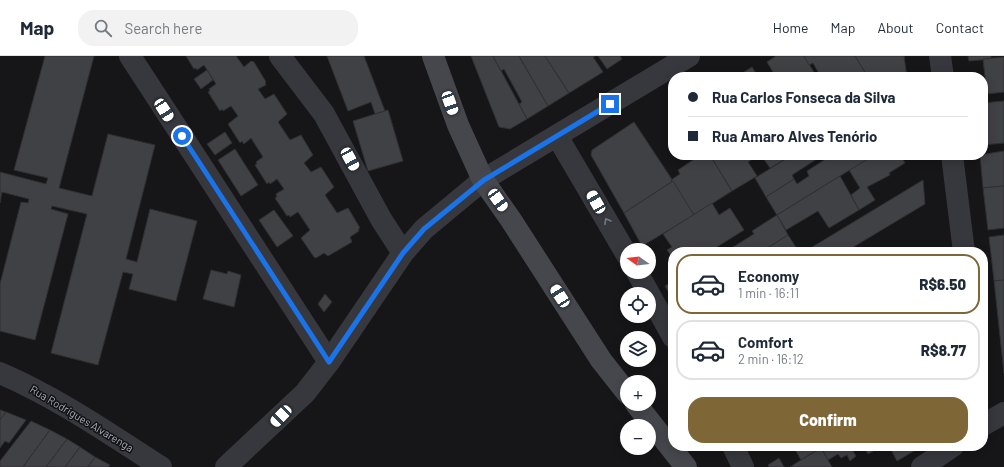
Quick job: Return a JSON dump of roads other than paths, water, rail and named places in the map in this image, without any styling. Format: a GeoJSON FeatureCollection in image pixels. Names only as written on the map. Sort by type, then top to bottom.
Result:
{"type":"FeatureCollection","features":[{"type":"Feature","properties":{"kind":"main road"},"geometry":{"type":"LineString","coordinates":[[433,56],[458,125],[484,180],[512,220],[601,360],[620,384]]}},
{"type":"Feature","properties":{"kind":"main road"},"geometry":{"type":"LineString","coordinates":[[642,411],[668,444]]}},
{"type":"Feature","properties":{"kind":"main road"},"geometry":{"type":"LineString","coordinates":[[673,451],[686,467]]}},
{"type":"Feature","properties":{"kind":"street"},"geometry":{"type":"LineString","coordinates":[[130,56],[329,362]]}},
{"type":"Feature","properties":{"kind":"street"},"geometry":{"type":"LineString","coordinates":[[280,56],[324,114],[381,219],[403,253]]}},
{"type":"Feature","properties":{"kind":"street"},"geometry":{"type":"LineString","coordinates":[[226,467],[305,393],[329,362],[403,253],[424,229],[484,180],[689,56]]}},
{"type":"Feature","properties":{"kind":"street"},"geometry":{"type":"LineString","coordinates":[[940,56],[942,72]]}},
{"type":"Feature","properties":{"kind":"street"},"geometry":{"type":"LineString","coordinates":[[558,136],[620,243]]}},
{"type":"Feature","properties":{"kind":"street"},"geometry":{"type":"LineString","coordinates":[[953,160],[963,247]]}},
{"type":"Feature","properties":{"kind":"street"},"geometry":{"type":"LineString","coordinates":[[641,279],[668,328]]}},
{"type":"Feature","properties":{"kind":"street","name":"Rua Rodrigues Alvarenga"},"geometry":{"type":"LineString","coordinates":[[0,373],[36,389],[66,406],[161,467]]}},
{"type":"Feature","properties":{"kind":"street"},"geometry":{"type":"LineString","coordinates":[[988,419],[1004,413]]}},
{"type":"Feature","properties":{"kind":"street"},"geometry":{"type":"LineString","coordinates":[[735,451],[743,467]]}},
{"type":"Feature","properties":{"kind":"street"},"geometry":{"type":"LineString","coordinates":[[922,467],[946,451]]}}]}
